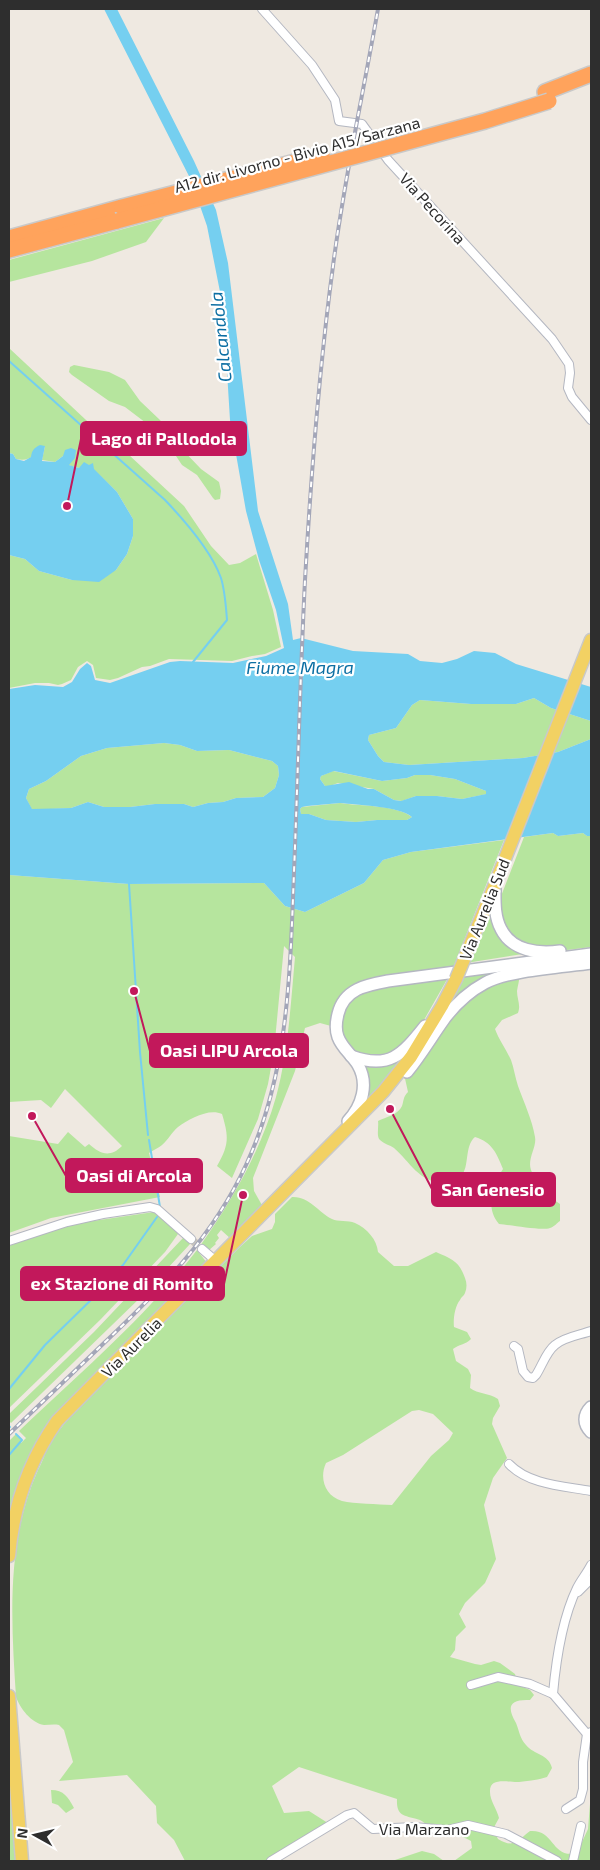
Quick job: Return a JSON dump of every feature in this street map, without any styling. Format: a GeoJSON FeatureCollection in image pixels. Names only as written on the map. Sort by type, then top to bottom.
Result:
{"type":"FeatureCollection","features":[{"type":"Feature","properties":{"kind":"highway"},"geometry":{"type":"LineString","coordinates":[[9,238],[120,214],[481,113],[545,92],[591,74]]}},
{"type":"Feature","properties":{"kind":"highway","name":"A12 dir. Livorno - Bivio A15/Sarzana"},"geometry":{"type":"LineString","coordinates":[[9,250],[120,214],[485,121],[591,85]]}},
{"type":"Feature","properties":{"kind":"main road","name":"Via Aurelia Sud"},"geometry":{"type":"LineString","coordinates":[[330,1146],[383,1092],[411,1057],[442,1006],[456,978],[495,884],[591,640]]}},
{"type":"Feature","properties":{"kind":"main road"},"geometry":{"type":"LineString","coordinates":[[495,884],[496,909],[501,930],[522,949],[532,952],[551,952],[591,947]]}},
{"type":"Feature","properties":{"kind":"main road"},"geometry":{"type":"LineString","coordinates":[[330,1146],[361,1103],[364,1086],[358,1065],[337,1035],[336,1026],[339,1009],[351,992],[360,987],[388,981],[591,954]]}},
{"type":"Feature","properties":{"kind":"main road"},"geometry":{"type":"LineString","coordinates":[[383,1092],[405,1074],[422,1053],[445,1018],[458,1004],[485,983],[505,976],[591,963]]}},
{"type":"Feature","properties":{"kind":"main road"},"geometry":{"type":"LineString","coordinates":[[351,1056],[364,1061],[376,1062],[395,1058],[410,1044],[433,1014],[442,1006]]}},
{"type":"Feature","properties":{"kind":"main road","name":"Via Aurelia"},"geometry":{"type":"LineString","coordinates":[[9,1556],[15,1513],[25,1481],[34,1460],[57,1422],[330,1146]]}},
{"type":"Feature","properties":{"kind":"main road"},"geometry":{"type":"LineString","coordinates":[[591,1407],[587,1411],[585,1425],[591,1432]]}},
{"type":"Feature","properties":{"kind":"main road"},"geometry":{"type":"LineString","coordinates":[[9,1696],[11,1752],[22,1861]]}},
{"type":"Feature","properties":{"kind":"street","name":"Via Pecorina"},"geometry":{"type":"LineString","coordinates":[[262,9],[312,65],[335,100],[339,121],[362,124],[388,160],[552,339],[569,364],[568,388],[572,397],[591,420]]}},
{"type":"Feature","properties":{"kind":"street"},"geometry":{"type":"LineString","coordinates":[[9,1241],[67,1222],[150,1207],[160,1211],[191,1239]]}},
{"type":"Feature","properties":{"kind":"street"},"geometry":{"type":"LineString","coordinates":[[202,1249],[216,1261]]}},
{"type":"Feature","properties":{"kind":"street"},"geometry":{"type":"LineString","coordinates":[[514,1346],[518,1349],[523,1371],[528,1377],[533,1378],[555,1345],[566,1339],[591,1331]]}},
{"type":"Feature","properties":{"kind":"street"},"geometry":{"type":"LineString","coordinates":[[509,1464],[517,1472],[547,1483],[591,1491]]}},
{"type":"Feature","properties":{"kind":"street"},"geometry":{"type":"LineString","coordinates":[[553,1694],[556,1662],[568,1613],[574,1596],[591,1565]]}},
{"type":"Feature","properties":{"kind":"street"},"geometry":{"type":"LineString","coordinates":[[574,1596],[591,1580]]}},
{"type":"Feature","properties":{"kind":"street"},"geometry":{"type":"LineString","coordinates":[[471,1685],[498,1677],[530,1684],[553,1694],[589,1733],[583,1762],[583,1789],[580,1800],[566,1809]]}},
{"type":"Feature","properties":{"kind":"street","name":"Via Marzano"},"geometry":{"type":"LineString","coordinates":[[271,1861],[347,1815],[354,1813],[373,1829],[414,1827],[448,1830],[468,1825],[506,1834],[557,1861]]}},
{"type":"Feature","properties":{"kind":"street"},"geometry":{"type":"LineString","coordinates":[[572,1861],[581,1826]]}},
{"type":"Feature","properties":{"kind":"green space"},"geometry":{"type":"Polygon","coordinates":[[[164,218],[146,242],[92,261],[9,282],[9,260],[164,218]]]}},
{"type":"Feature","properties":{"kind":"green space"},"geometry":{"type":"Polygon","coordinates":[[[9,348],[101,434],[129,455],[184,506],[211,546],[229,565],[240,563],[256,554],[273,610],[281,647],[265,654],[232,661],[169,659],[142,667],[110,680],[96,678],[93,665],[87,661],[78,667],[71,680],[62,684],[35,683],[9,688],[9,555],[25,559],[39,571],[72,580],[116,570],[127,554],[133,536],[133,519],[117,492],[89,465],[79,468],[68,465],[63,456],[55,462],[42,460],[45,446],[32,457],[25,460],[16,459],[13,454],[9,453],[9,348]]]}},
{"type":"Feature","properties":{"kind":"green space"},"geometry":{"type":"Polygon","coordinates":[[[74,365],[109,372],[125,380],[140,401],[160,420],[179,446],[201,469],[219,482],[220,499],[215,500],[213,498],[197,475],[182,465],[166,441],[150,426],[125,407],[109,401],[72,375],[69,372],[70,367],[74,365]]]}},
{"type":"Feature","properties":{"kind":"green space"},"geometry":{"type":"Polygon","coordinates":[[[534,698],[551,708],[591,721],[591,739],[558,752],[523,758],[409,765],[384,762],[368,740],[369,735],[396,728],[412,705],[420,700],[471,704],[516,704],[534,698]]]}},
{"type":"Feature","properties":{"kind":"green space"},"geometry":{"type":"Polygon","coordinates":[[[164,743],[180,745],[197,751],[229,750],[272,761],[278,766],[279,775],[275,788],[263,797],[236,798],[193,807],[184,804],[155,804],[130,807],[104,807],[88,802],[71,808],[32,810],[26,798],[29,789],[46,781],[81,756],[107,748],[164,743]]]}},
{"type":"Feature","properties":{"kind":"green space"},"geometry":{"type":"Polygon","coordinates":[[[333,771],[382,781],[407,778],[415,775],[430,775],[455,779],[486,791],[487,794],[462,799],[416,796],[402,801],[394,800],[374,789],[338,783],[325,786],[320,779],[321,776],[333,771]]]}},
{"type":"Feature","properties":{"kind":"green space"},"geometry":{"type":"Polygon","coordinates":[[[340,803],[388,808],[412,817],[407,820],[356,822],[326,820],[309,814],[301,814],[300,809],[302,807],[340,803]]]}},
{"type":"Feature","properties":{"kind":"green space"},"geometry":{"type":"Polygon","coordinates":[[[553,833],[558,836],[583,833],[591,836],[591,947],[551,952],[532,951],[502,930],[496,909],[524,837],[553,833]]]}},
{"type":"Feature","properties":{"kind":"green space"},"geometry":{"type":"Polygon","coordinates":[[[504,840],[453,968],[365,980],[357,983],[347,990],[331,1026],[320,1023],[305,1028],[295,1071],[253,1178],[254,1191],[263,1207],[231,1239],[221,1230],[217,1235],[219,1238],[216,1244],[208,1251],[200,1246],[234,1193],[254,1156],[276,1097],[286,1045],[295,957],[284,946],[274,1051],[268,1084],[258,1119],[232,1178],[217,1166],[227,1141],[222,1114],[205,1113],[178,1127],[162,1145],[149,1153],[160,1197],[51,1218],[9,1233],[9,1136],[58,1144],[68,1132],[85,1147],[89,1144],[101,1152],[113,1152],[122,1146],[65,1089],[51,1108],[41,1100],[9,1102],[9,875],[129,884],[264,883],[285,906],[305,912],[364,883],[383,860],[411,852],[504,840]]]}},
{"type":"Feature","properties":{"kind":"green space"},"geometry":{"type":"Polygon","coordinates":[[[489,907],[493,922],[500,935],[516,951],[523,954],[466,963],[489,907]]]}},
{"type":"Feature","properties":{"kind":"green space"},"geometry":{"type":"Polygon","coordinates":[[[497,973],[452,1003],[450,1002],[464,975],[497,973]]]}},
{"type":"Feature","properties":{"kind":"green space"},"geometry":{"type":"Polygon","coordinates":[[[519,973],[517,991],[518,1013],[502,1020],[495,1029],[511,1060],[534,1130],[535,1141],[530,1162],[531,1170],[542,1190],[560,1204],[560,1221],[553,1227],[546,1229],[499,1224],[492,1211],[491,1204],[493,1189],[503,1169],[493,1149],[481,1139],[475,1137],[469,1146],[464,1172],[461,1176],[443,1183],[435,1182],[421,1175],[394,1148],[383,1143],[378,1134],[378,1121],[395,1114],[402,1106],[404,1097],[408,1092],[404,1074],[469,994],[519,973]]]}},
{"type":"Feature","properties":{"kind":"green space"},"geometry":{"type":"Polygon","coordinates":[[[449,976],[416,1034],[384,1058],[360,1055],[347,1045],[341,1028],[342,1019],[350,1002],[363,989],[449,976]]]}},
{"type":"Feature","properties":{"kind":"green space"},"geometry":{"type":"Polygon","coordinates":[[[401,1059],[402,1062],[367,1103],[364,1102],[362,1067],[388,1065],[401,1059]]]}},
{"type":"Feature","properties":{"kind":"green space"},"geometry":{"type":"Polygon","coordinates":[[[292,1197],[298,1197],[332,1219],[352,1222],[364,1228],[371,1235],[378,1252],[394,1266],[408,1266],[436,1252],[454,1261],[463,1272],[467,1286],[465,1294],[456,1309],[454,1327],[467,1332],[471,1339],[453,1349],[456,1361],[468,1369],[471,1375],[470,1388],[498,1399],[500,1406],[493,1418],[492,1424],[507,1458],[493,1478],[484,1505],[496,1559],[485,1583],[465,1603],[459,1614],[466,1627],[456,1637],[455,1650],[450,1657],[481,1665],[494,1661],[500,1663],[515,1674],[518,1685],[530,1690],[534,1695],[530,1700],[514,1702],[511,1712],[524,1743],[545,1757],[552,1768],[547,1777],[544,1778],[519,1782],[501,1781],[493,1784],[490,1795],[499,1818],[493,1829],[498,1839],[503,1842],[512,1843],[530,1831],[538,1832],[544,1834],[562,1852],[569,1854],[577,1853],[588,1829],[591,1791],[591,1861],[454,1861],[472,1848],[471,1841],[435,1830],[420,1820],[403,1815],[398,1810],[397,1799],[299,1767],[272,1786],[284,1813],[309,1811],[331,1825],[270,1861],[185,1861],[174,1840],[157,1823],[156,1806],[127,1775],[59,1781],[73,1762],[64,1730],[59,1725],[39,1724],[23,1710],[16,1697],[12,1610],[16,1553],[20,1525],[28,1497],[49,1445],[66,1421],[85,1401],[241,1246],[252,1236],[272,1229],[275,1222],[275,1214],[292,1197]],[[419,1410],[412,1411],[343,1455],[326,1463],[323,1475],[325,1486],[331,1495],[342,1501],[392,1505],[431,1456],[449,1440],[453,1433],[433,1414],[419,1410]]]}},
{"type":"Feature","properties":{"kind":"green space"},"geometry":{"type":"Polygon","coordinates":[[[154,1212],[164,1217],[178,1234],[165,1252],[100,1320],[9,1408],[9,1246],[79,1223],[154,1212]]]}},
{"type":"Feature","properties":{"kind":"green space"},"geometry":{"type":"Polygon","coordinates":[[[183,1238],[190,1244],[143,1295],[11,1423],[9,1421],[9,1414],[94,1332],[183,1238]]]}},
{"type":"Feature","properties":{"kind":"green space"},"geometry":{"type":"Polygon","coordinates":[[[197,1250],[207,1263],[53,1419],[9,1524],[9,1441],[16,1434],[21,1443],[26,1438],[19,1431],[134,1321],[177,1275],[197,1250]]]}},
{"type":"Feature","properties":{"kind":"green space"},"geometry":{"type":"Polygon","coordinates":[[[10,1783],[17,1861],[9,1861],[10,1783]]]}},
{"type":"Feature","properties":{"kind":"green space"},"geometry":{"type":"Polygon","coordinates":[[[51,1790],[59,1791],[65,1795],[74,1808],[66,1813],[58,1805],[52,1803],[51,1790]]]}},
{"type":"Feature","properties":{"kind":"green space"},"geometry":{"type":"Polygon","coordinates":[[[422,1851],[434,1854],[444,1861],[392,1861],[422,1851]]]}},
{"type":"Feature","properties":{"kind":"water","name":"Fiume Magra"},"geometry":{"type":"Polygon","coordinates":[[[104,9],[117,9],[194,161],[216,210],[228,263],[258,511],[288,604],[293,640],[301,638],[353,651],[408,654],[420,661],[442,663],[457,659],[474,651],[495,653],[516,664],[591,687],[591,721],[551,708],[534,698],[516,704],[471,704],[420,700],[412,705],[396,728],[369,735],[368,740],[384,762],[409,765],[523,758],[558,752],[591,739],[591,836],[583,833],[558,836],[553,833],[411,852],[383,860],[364,883],[305,912],[285,906],[264,883],[129,884],[9,875],[9,689],[35,685],[63,687],[72,682],[80,669],[87,663],[91,666],[95,680],[110,683],[170,662],[233,663],[266,656],[284,648],[276,610],[259,560],[246,511],[230,420],[223,307],[207,226],[191,180],[104,9]],[[164,743],[107,748],[81,756],[46,781],[29,789],[26,798],[32,809],[71,808],[88,802],[104,807],[184,804],[193,807],[236,798],[263,797],[275,788],[279,775],[278,766],[272,761],[229,750],[197,751],[180,745],[164,743]],[[334,771],[321,776],[320,779],[325,786],[349,782],[368,789],[374,789],[394,800],[401,801],[416,796],[462,799],[486,794],[486,791],[455,779],[430,775],[415,775],[407,778],[382,781],[334,771]],[[340,803],[307,806],[300,809],[301,814],[309,814],[326,820],[356,822],[407,820],[412,817],[398,810],[367,805],[340,803]]]}},
{"type":"Feature","properties":{"kind":"water"},"geometry":{"type":"Polygon","coordinates":[[[40,445],[45,446],[42,461],[55,462],[63,456],[65,450],[71,448],[76,450],[75,458],[69,465],[79,468],[84,462],[89,465],[93,463],[94,469],[117,492],[133,519],[133,536],[127,554],[116,570],[99,582],[72,580],[39,571],[25,559],[9,555],[9,453],[13,454],[16,459],[24,461],[31,457],[34,449],[40,445]]]}},
{"type":"Feature","properties":{"kind":"waterway"},"geometry":{"type":"LineString","coordinates":[[9,361],[165,500],[189,527],[211,557],[221,578],[227,620],[193,662]]}},
{"type":"Feature","properties":{"kind":"waterway"},"geometry":{"type":"LineString","coordinates":[[129,884],[140,1052],[148,1135]]}},
{"type":"Feature","properties":{"kind":"waterway"},"geometry":{"type":"LineString","coordinates":[[149,1140],[160,1207]]}},
{"type":"Feature","properties":{"kind":"waterway"},"geometry":{"type":"LineString","coordinates":[[9,1389],[45,1345],[95,1296],[123,1265],[157,1217]]}},
{"type":"Feature","properties":{"kind":"waterway"},"geometry":{"type":"LineString","coordinates":[[9,1455],[22,1440],[16,1434]]}},
{"type":"Feature","properties":{"kind":"tunnel"},"geometry":{"type":"LineString","coordinates":[[191,1239],[202,1249]]}},
{"type":"Feature","properties":{"kind":"railway"},"geometry":{"type":"LineString","coordinates":[[9,1434],[144,1304],[183,1262],[201,1239],[218,1216],[246,1165],[260,1130],[271,1094],[285,1022],[291,947],[305,580],[320,383],[337,234],[378,9]]}},
{"type":"Feature","properties":{"kind":"place","name":"Lago di Pallodola"},"geometry":{"type":"Point","coordinates":[67,506]}},
{"type":"Feature","properties":{"kind":"place","name":"Oasi LIPU Arcola"},"geometry":{"type":"Point","coordinates":[134,991]}},
{"type":"Feature","properties":{"kind":"place","name":"San Genesio"},"geometry":{"type":"Point","coordinates":[390,1109]}},
{"type":"Feature","properties":{"kind":"place","name":"Oasi di Arcola"},"geometry":{"type":"Point","coordinates":[32,1116]}},
{"type":"Feature","properties":{"kind":"place","name":"ex Stazione di Romito"},"geometry":{"type":"Point","coordinates":[243,1195]}},
{"type":"Feature","properties":{"kind":"water label","name":"Calcandola"},"geometry":{"type":"Point","coordinates":[220,337]}}]}
